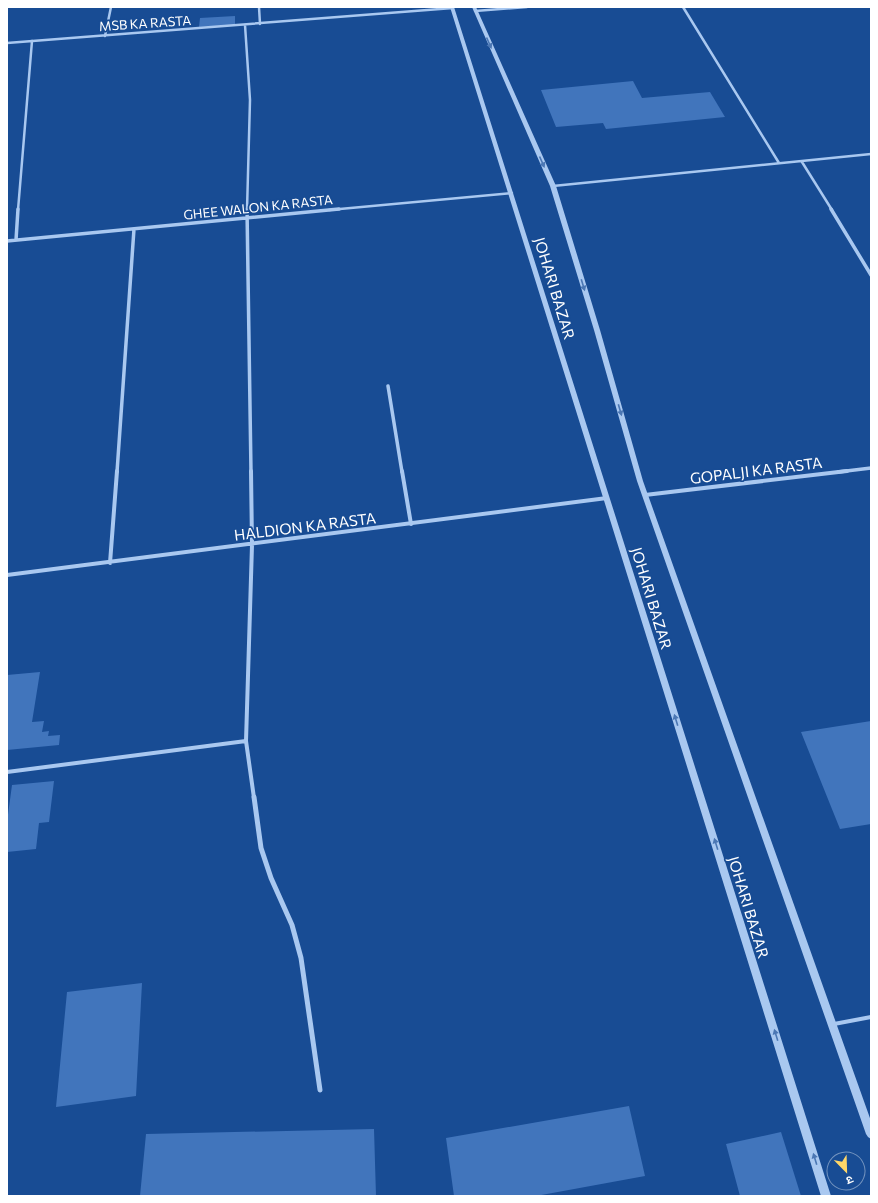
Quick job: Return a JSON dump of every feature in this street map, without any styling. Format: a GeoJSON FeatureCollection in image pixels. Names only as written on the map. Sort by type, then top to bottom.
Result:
{"type":"FeatureCollection","features":[{"type":"Feature","properties":{"kind":"street"},"geometry":{"type":"LineString","coordinates":[[105,36],[111,7]]}},
{"type":"Feature","properties":{"kind":"street"},"geometry":{"type":"LineString","coordinates":[[259,7],[260,24]]}},
{"type":"Feature","properties":{"kind":"street"},"geometry":{"type":"LineString","coordinates":[[475,9],[527,7]]}},
{"type":"Feature","properties":{"kind":"street"},"geometry":{"type":"LineString","coordinates":[[683,7],[779,163]]}},
{"type":"Feature","properties":{"kind":"street","name":"MSB KA RASTA"},"geometry":{"type":"LineString","coordinates":[[7,43],[452,8]]}},
{"type":"Feature","properties":{"kind":"street","name":"JOHARI BAZAR"},"geometry":{"type":"LineString","coordinates":[[452,8],[512,193],[826,1196]]}},
{"type":"Feature","properties":{"kind":"street","name":"JOHARI BAZAR"},"geometry":{"type":"LineString","coordinates":[[475,9],[553,186],[645,495],[871,1134]]}},
{"type":"Feature","properties":{"kind":"street"},"geometry":{"type":"LineString","coordinates":[[245,25],[250,100],[247,217],[252,545],[246,741],[261,848],[271,878],[292,925],[301,958],[320,1090]]}},
{"type":"Feature","properties":{"kind":"street"},"geometry":{"type":"LineString","coordinates":[[16,240],[32,41]]}},
{"type":"Feature","properties":{"kind":"street"},"geometry":{"type":"LineString","coordinates":[[553,186],[871,154]]}},
{"type":"Feature","properties":{"kind":"street"},"geometry":{"type":"LineString","coordinates":[[802,162],[871,275]]}},
{"type":"Feature","properties":{"kind":"street","name":"GHEE WALON KA RASTA"},"geometry":{"type":"LineString","coordinates":[[7,241],[512,193]]}},
{"type":"Feature","properties":{"kind":"street"},"geometry":{"type":"LineString","coordinates":[[110,562],[134,229]]}},
{"type":"Feature","properties":{"kind":"street"},"geometry":{"type":"LineString","coordinates":[[388,386],[410,524]]}},
{"type":"Feature","properties":{"kind":"street","name":"GOPALJI KA RASTA"},"geometry":{"type":"LineString","coordinates":[[645,495],[871,468]]}},
{"type":"Feature","properties":{"kind":"street","name":"HALDION KA RASTA"},"geometry":{"type":"LineString","coordinates":[[7,575],[252,545],[607,498]]}},
{"type":"Feature","properties":{"kind":"street"},"geometry":{"type":"LineString","coordinates":[[7,772],[246,741]]}},
{"type":"Feature","properties":{"kind":"lane"},"geometry":{"type":"LineString","coordinates":[[832,1025],[871,1017]]}},
{"type":"Feature","properties":{"kind":"building"},"geometry":{"type":"Polygon","coordinates":[[[235,16],[235,25],[199,27],[200,18],[235,16]]]}},
{"type":"Feature","properties":{"kind":"building"},"geometry":{"type":"Polygon","coordinates":[[[633,81],[642,98],[710,92],[725,117],[606,129],[603,123],[556,127],[541,90],[633,81]]]}},
{"type":"Feature","properties":{"kind":"building"},"geometry":{"type":"Polygon","coordinates":[[[40,672],[32,722],[44,721],[42,732],[49,731],[48,736],[60,735],[59,745],[7,750],[7,675],[40,672]]]}},
{"type":"Feature","properties":{"kind":"building"},"geometry":{"type":"Polygon","coordinates":[[[871,721],[871,824],[840,829],[801,732],[871,721]]]}},
{"type":"Feature","properties":{"kind":"building"},"geometry":{"type":"Polygon","coordinates":[[[54,781],[49,822],[39,823],[36,849],[7,852],[7,822],[12,785],[54,781]]]}},
{"type":"Feature","properties":{"kind":"building"},"geometry":{"type":"Polygon","coordinates":[[[142,983],[136,1096],[56,1107],[67,992],[142,983]]]}},
{"type":"Feature","properties":{"kind":"building"},"geometry":{"type":"Polygon","coordinates":[[[629,1106],[645,1176],[536,1196],[454,1196],[446,1138],[629,1106]]]}},
{"type":"Feature","properties":{"kind":"building"},"geometry":{"type":"Polygon","coordinates":[[[374,1129],[376,1196],[140,1196],[146,1134],[374,1129]]]}},
{"type":"Feature","properties":{"kind":"building"},"geometry":{"type":"Polygon","coordinates":[[[781,1132],[801,1196],[740,1196],[726,1144],[781,1132]]]}}]}
